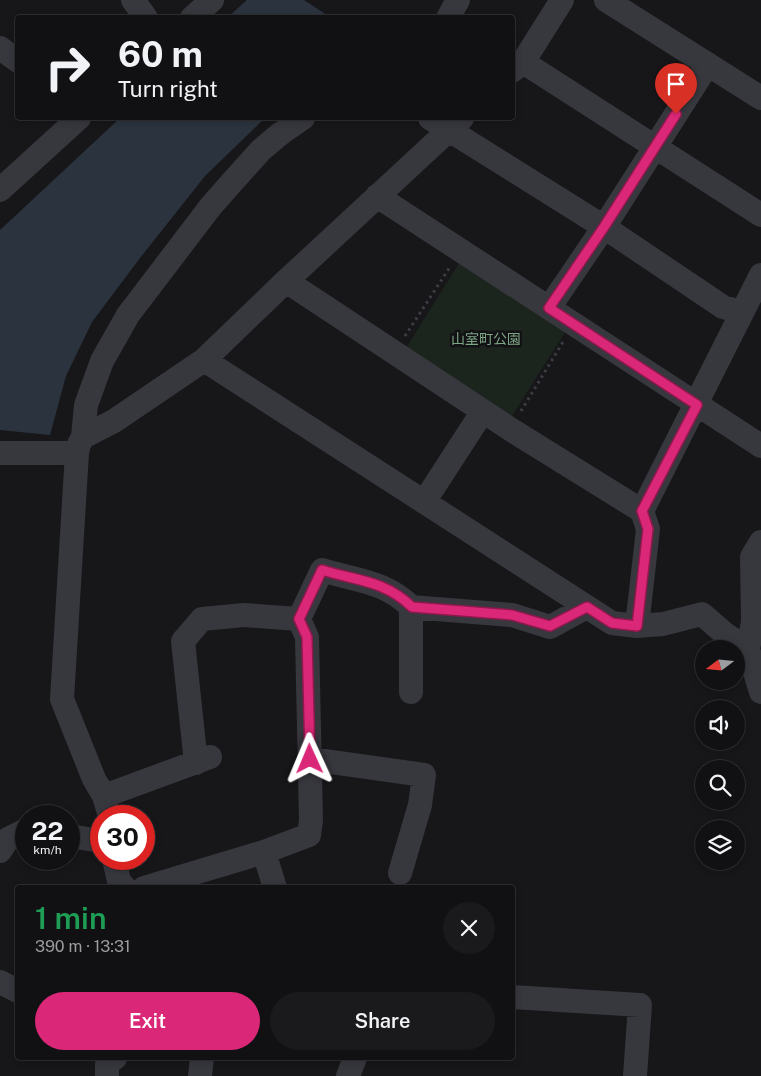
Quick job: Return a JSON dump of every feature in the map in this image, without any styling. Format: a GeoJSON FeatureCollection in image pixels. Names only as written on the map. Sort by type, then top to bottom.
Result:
{"type":"FeatureCollection","features":[{"type":"Feature","properties":{"kind":"street"},"geometry":{"type":"LineString","coordinates":[[133,0],[144,15]]}},
{"type":"Feature","properties":{"kind":"street"},"geometry":{"type":"LineString","coordinates":[[195,15],[212,0]]}},
{"type":"Feature","properties":{"kind":"street"},"geometry":{"type":"LineString","coordinates":[[450,15],[458,0]]}},
{"type":"Feature","properties":{"kind":"street"},"geometry":{"type":"LineString","coordinates":[[562,0],[518,66],[655,148],[761,215]]}},
{"type":"Feature","properties":{"kind":"street"},"geometry":{"type":"LineString","coordinates":[[606,0],[761,98]]}},
{"type":"Feature","properties":{"kind":"street"},"geometry":{"type":"LineString","coordinates":[[0,37],[0,49],[15,59]]}},
{"type":"Feature","properties":{"kind":"street"},"geometry":{"type":"LineString","coordinates":[[549,308],[604,227],[708,64]]}},
{"type":"Feature","properties":{"kind":"street"},"geometry":{"type":"LineString","coordinates":[[0,190],[74,120]]}},
{"type":"Feature","properties":{"kind":"street"},"geometry":{"type":"LineString","coordinates":[[107,805],[62,699],[80,445],[86,405],[102,361],[128,315],[211,206],[234,180],[261,150],[301,120]]}},
{"type":"Feature","properties":{"kind":"street"},"geometry":{"type":"LineString","coordinates":[[0,453],[80,445],[204,360],[377,196],[447,122],[723,307],[741,312]]}},
{"type":"Feature","properties":{"kind":"street"},"geometry":{"type":"LineString","coordinates":[[377,196],[761,446]]}},
{"type":"Feature","properties":{"kind":"street"},"geometry":{"type":"LineString","coordinates":[[642,511],[761,275]]}},
{"type":"Feature","properties":{"kind":"street"},"geometry":{"type":"LineString","coordinates":[[286,282],[510,428],[642,511],[648,529],[637,626]]}},
{"type":"Feature","properties":{"kind":"street"},"geometry":{"type":"LineString","coordinates":[[204,360],[612,623],[637,626],[663,624],[702,614],[725,634],[748,649]]}},
{"type":"Feature","properties":{"kind":"street"},"geometry":{"type":"LineString","coordinates":[[424,502],[484,411]]}},
{"type":"Feature","properties":{"kind":"street"},"geometry":{"type":"LineString","coordinates":[[761,542],[752,557],[753,622],[748,649],[761,692]]}},
{"type":"Feature","properties":{"kind":"street"},"geometry":{"type":"LineString","coordinates":[[154,885],[264,852],[309,835],[311,820],[307,637],[299,619],[322,570],[346,578],[371,582],[399,595],[412,607],[512,615],[550,626],[587,607]]}},
{"type":"Feature","properties":{"kind":"street"},"geometry":{"type":"LineString","coordinates":[[411,692],[412,607]]}},
{"type":"Feature","properties":{"kind":"street"},"geometry":{"type":"LineString","coordinates":[[109,805],[203,760],[184,641],[202,619],[244,615],[299,619]]}},
{"type":"Feature","properties":{"kind":"street"},"geometry":{"type":"LineString","coordinates":[[310,759],[424,775],[420,805],[400,873]]}},
{"type":"Feature","properties":{"kind":"street"},"geometry":{"type":"LineString","coordinates":[[0,852],[8,839],[15,836]]}},
{"type":"Feature","properties":{"kind":"street"},"geometry":{"type":"LineString","coordinates":[[264,852],[274,885]]}},
{"type":"Feature","properties":{"kind":"street"},"geometry":{"type":"LineString","coordinates":[[116,870],[122,885]]}},
{"type":"Feature","properties":{"kind":"street"},"geometry":{"type":"LineString","coordinates":[[0,982],[15,990]]}},
{"type":"Feature","properties":{"kind":"street"},"geometry":{"type":"LineString","coordinates":[[515,997],[640,1006],[635,1076]]}},
{"type":"Feature","properties":{"kind":"street"},"geometry":{"type":"LineString","coordinates":[[107,1076],[107,1064],[112,1060]]}},
{"type":"Feature","properties":{"kind":"street"},"geometry":{"type":"LineString","coordinates":[[200,1076],[202,1060]]}},
{"type":"Feature","properties":{"kind":"street"},"geometry":{"type":"LineString","coordinates":[[348,1076],[354,1060]]}},
{"type":"Feature","properties":{"kind":"path"},"geometry":{"type":"LineString","coordinates":[[394,353],[461,250]]}},
{"type":"Feature","properties":{"kind":"path"},"geometry":{"type":"LineString","coordinates":[[510,428],[574,324]]}},
{"type":"Feature","properties":{"kind":"green space","name":"山室町公園"},"geometry":{"type":"Polygon","coordinates":[[[459,263],[566,331],[512,416],[406,348],[459,263]]]}},
{"type":"Feature","properties":{"kind":"shaded area"},"geometry":{"type":"Polygon","coordinates":[[[247,0],[304,0],[327,15],[230,15],[247,0]]]}},
{"type":"Feature","properties":{"kind":"shaded area"},"geometry":{"type":"Polygon","coordinates":[[[118,120],[263,120],[205,176],[92,322],[66,376],[50,435],[0,430],[0,230],[118,120]]]}},
{"type":"Feature","properties":{"kind":"route"},"geometry":{"type":"LineString","coordinates":[[310,759],[307,637],[299,619],[322,570],[346,578],[371,582],[399,595],[412,607],[512,615],[550,626],[587,607],[612,623],[637,626],[648,529],[642,511],[697,405],[549,308],[604,227],[676,114]]}}]}
